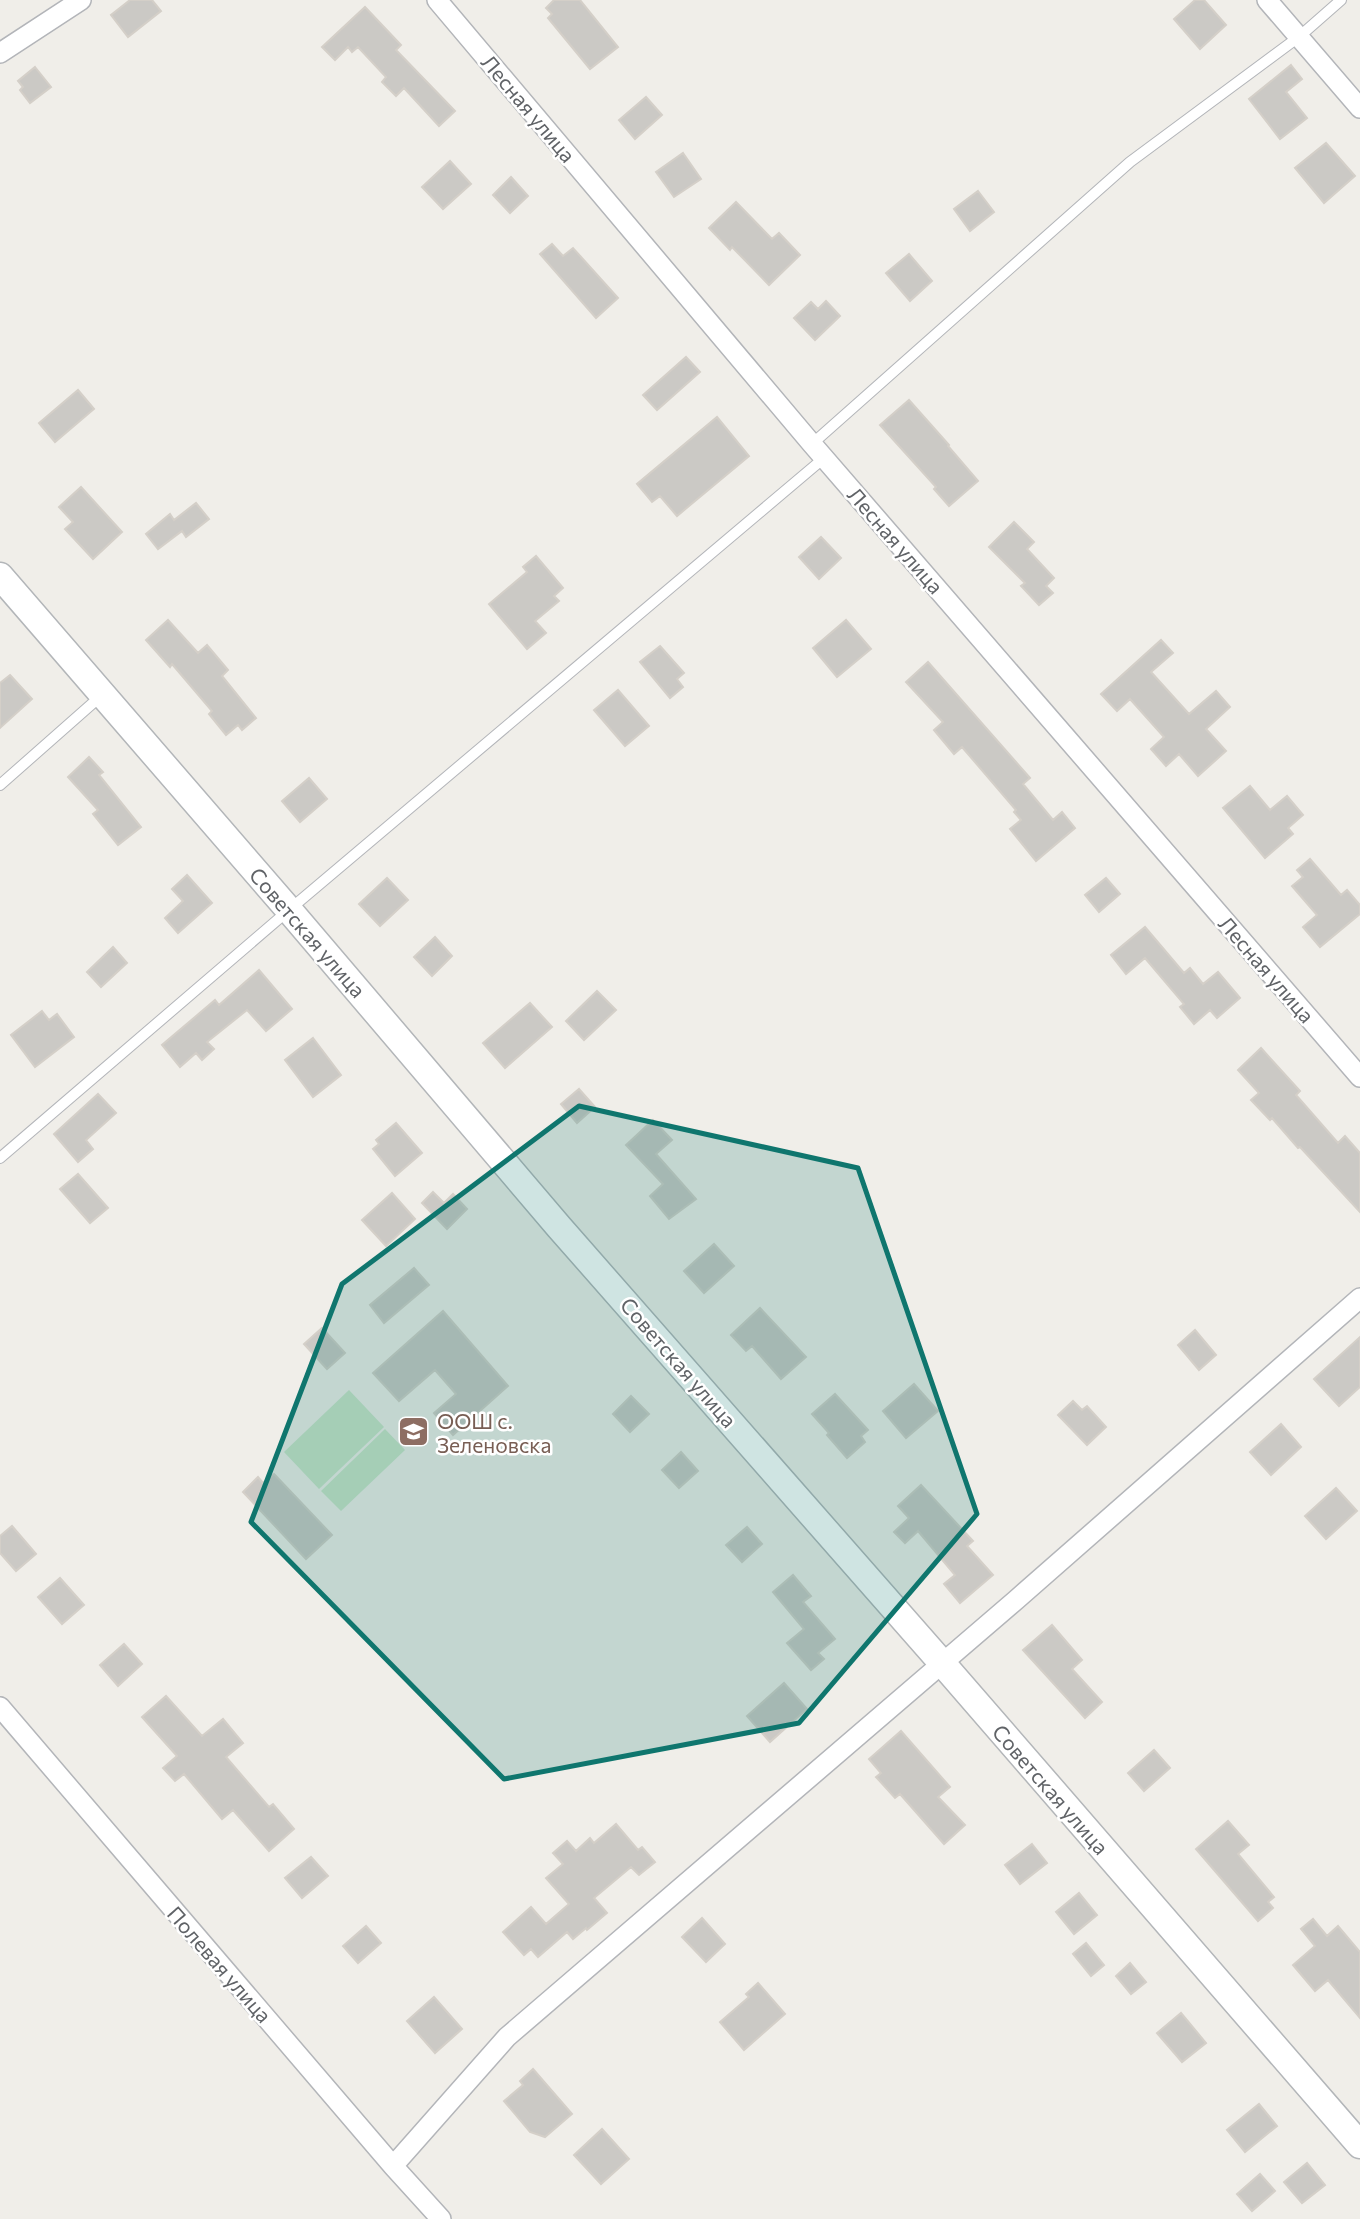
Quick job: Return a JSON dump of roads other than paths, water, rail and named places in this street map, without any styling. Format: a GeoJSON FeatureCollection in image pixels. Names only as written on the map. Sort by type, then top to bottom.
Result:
{"type":"FeatureCollection","features":[{"type":"Feature","properties":{"kind":"street"},"geometry":{"type":"LineString","coordinates":[[0,53],[81,0]]}},
{"type":"Feature","properties":{"kind":"street","name":"Лесная улица"},"geometry":{"type":"LineString","coordinates":[[437,0],[818,451],[1360,1077]]}},
{"type":"Feature","properties":{"kind":"street"},"geometry":{"type":"LineString","coordinates":[[1266,0],[1360,108]]}},
{"type":"Feature","properties":{"kind":"street","name":"Советская улица"},"geometry":{"type":"LineString","coordinates":[[0,576],[559,1227],[1360,2145]]}},
{"type":"Feature","properties":{"kind":"street"},"geometry":{"type":"LineString","coordinates":[[393,2166],[507,2037],[1359,1301]]}},
{"type":"Feature","properties":{"kind":"street","name":"Полевая улица"},"geometry":{"type":"LineString","coordinates":[[0,1707],[441,2219]]}},
{"type":"Feature","properties":{"kind":"lane"},"geometry":{"type":"LineString","coordinates":[[0,1158],[818,451],[1130,162],[1300,36],[1341,0]]}},
{"type":"Feature","properties":{"kind":"lane"},"geometry":{"type":"LineString","coordinates":[[0,785],[102,694]]}},
{"type":"Feature","properties":{"kind":"place","name":"ООШ с. Зеленовска"},"geometry":{"type":"Point","coordinates":[414,1432]}}]}
